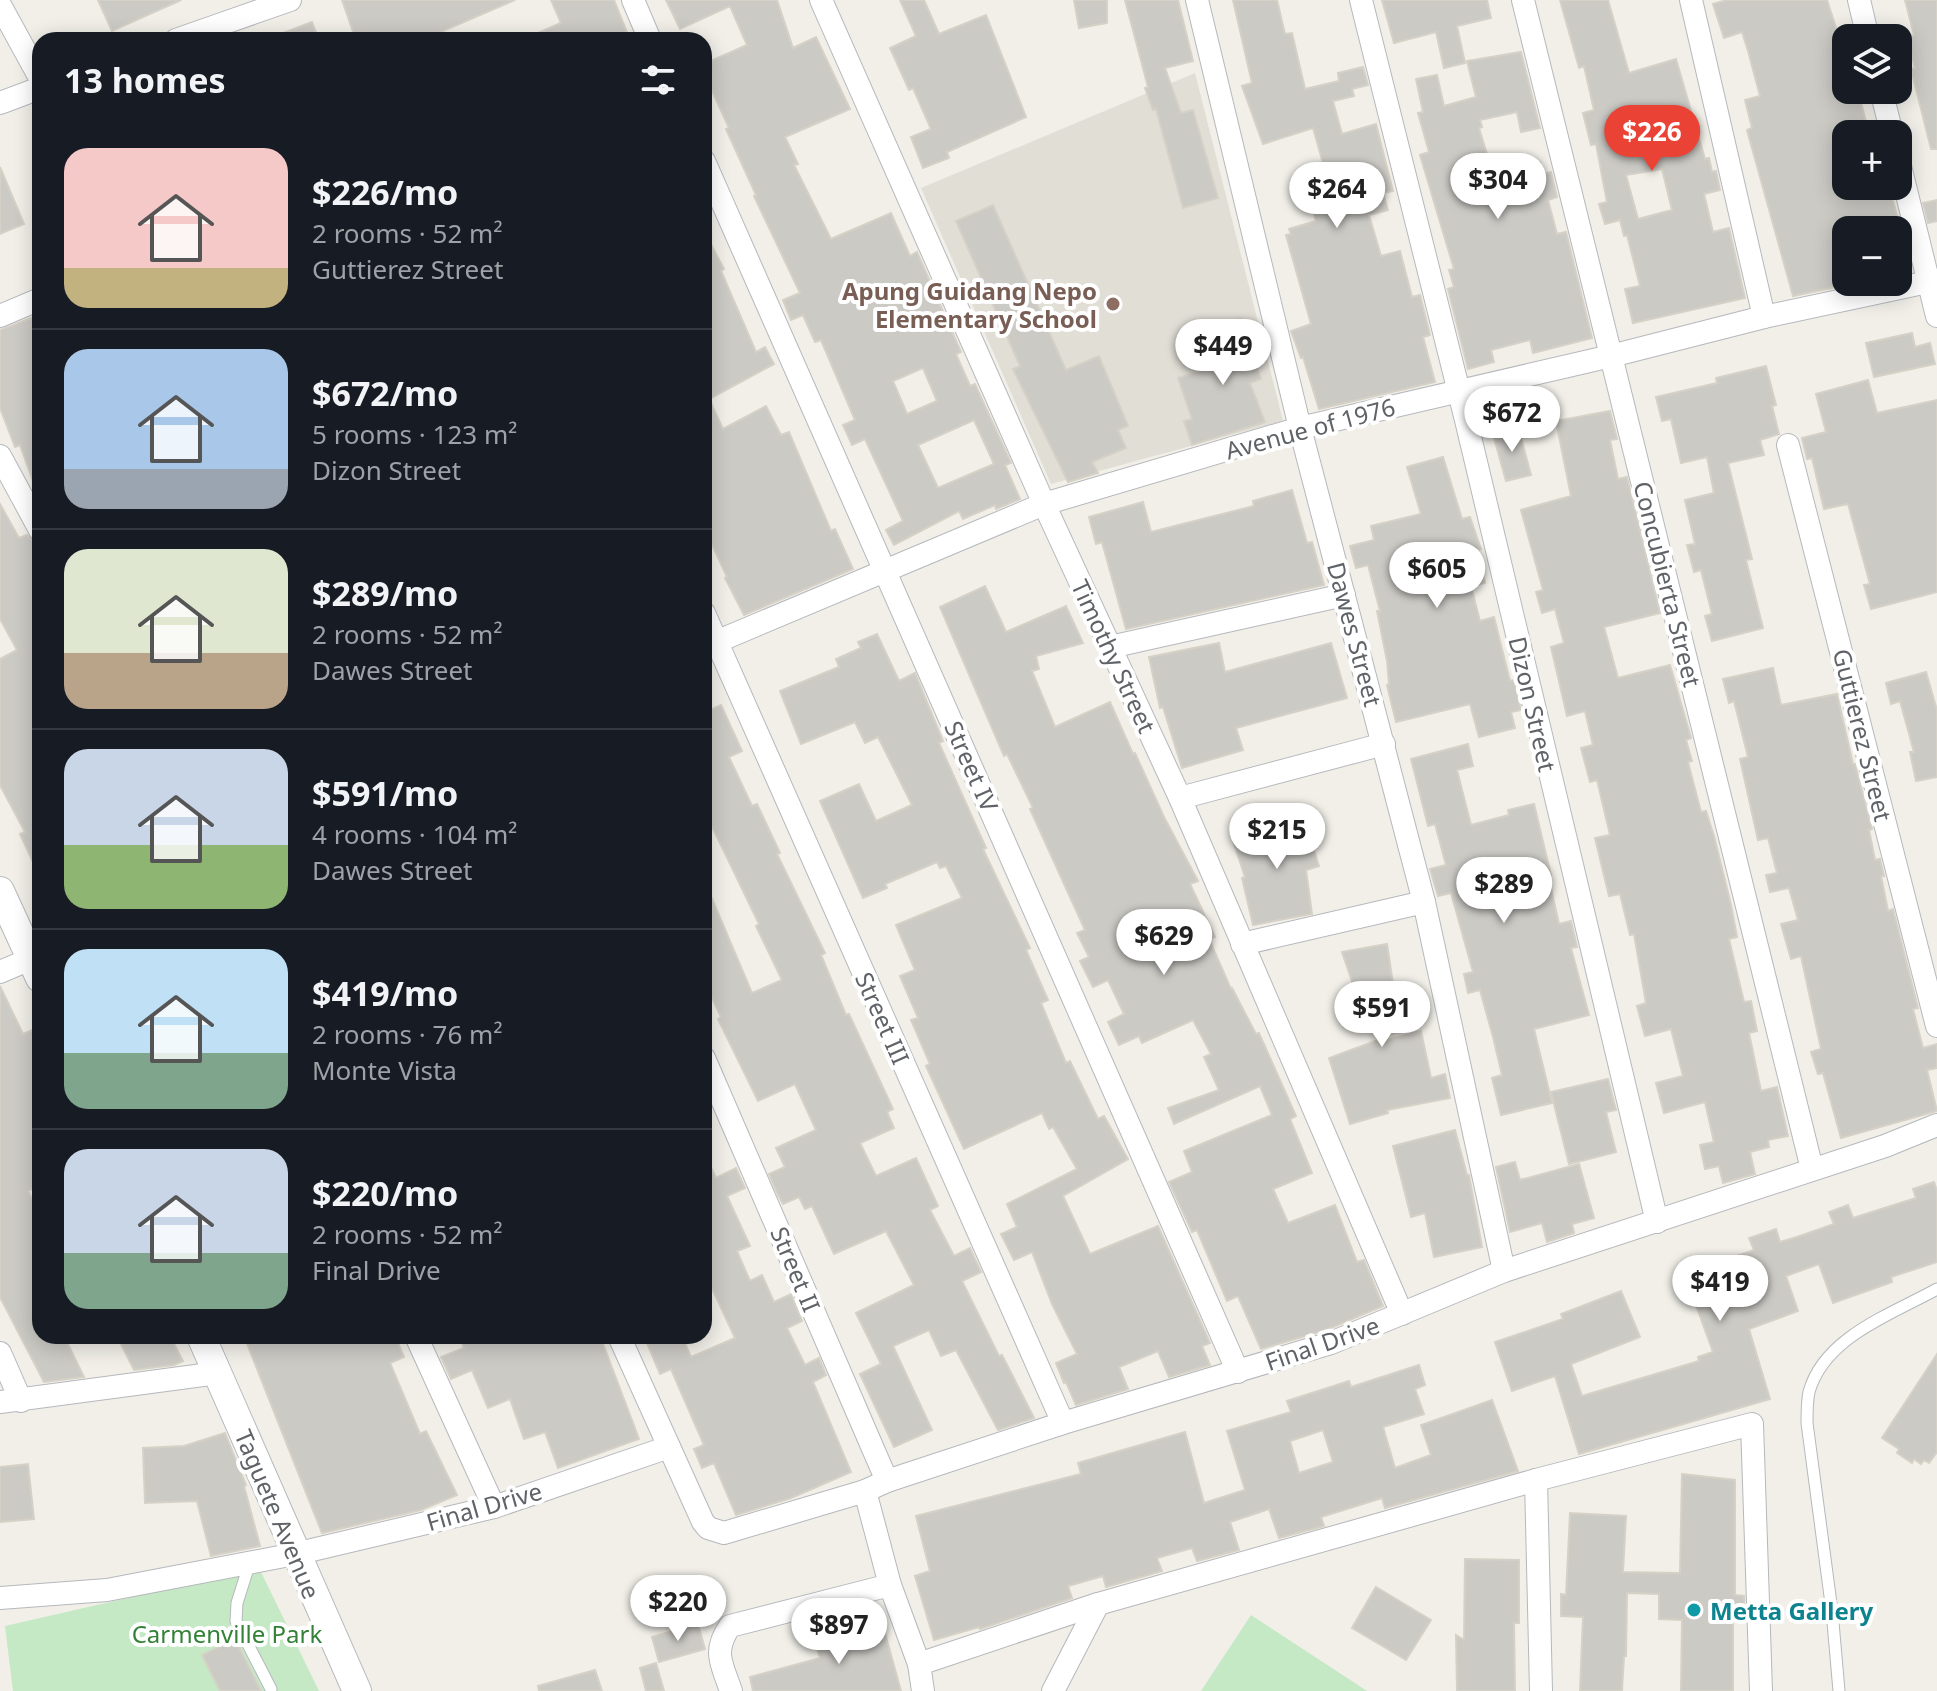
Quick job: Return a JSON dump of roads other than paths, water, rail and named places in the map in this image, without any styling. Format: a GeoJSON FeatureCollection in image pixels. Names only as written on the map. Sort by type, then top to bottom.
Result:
{"type":"FeatureCollection","features":[{"type":"Feature","properties":{"kind":"street"},"geometry":{"type":"LineString","coordinates":[[199,32],[290,0]]}},
{"type":"Feature","properties":{"kind":"street"},"geometry":{"type":"LineString","coordinates":[[633,0],[647,32]]}},
{"type":"Feature","properties":{"kind":"street","name":"Timothy Street"},"geometry":{"type":"LineString","coordinates":[[821,0],[1044,504],[1180,798],[1402,1314]]}},
{"type":"Feature","properties":{"kind":"street","name":"Dawes Street"},"geometry":{"type":"LineString","coordinates":[[1197,0],[1300,428],[1424,902],[1504,1271]]}},
{"type":"Feature","properties":{"kind":"street","name":"Dizon Street"},"geometry":{"type":"LineString","coordinates":[[1361,0],[1459,391],[1657,1222]]}},
{"type":"Feature","properties":{"kind":"street","name":"Concubierta Street"},"geometry":{"type":"LineString","coordinates":[[1523,0],[1812,1169]]}},
{"type":"Feature","properties":{"kind":"street"},"geometry":{"type":"LineString","coordinates":[[1691,0],[1764,317]]}},
{"type":"Feature","properties":{"kind":"street"},"geometry":{"type":"LineString","coordinates":[[1859,0],[1865,24]]}},
{"type":"Feature","properties":{"kind":"street"},"geometry":{"type":"LineString","coordinates":[[0,5],[32,63]]}},
{"type":"Feature","properties":{"kind":"street"},"geometry":{"type":"LineString","coordinates":[[0,103],[32,91]]}},
{"type":"Feature","properties":{"kind":"street","name":"Street IV"},"geometry":{"type":"LineString","coordinates":[[712,179],[1238,1372]]}},
{"type":"Feature","properties":{"kind":"street"},"geometry":{"type":"LineString","coordinates":[[1910,200],[1933,281],[1937,316]]}},
{"type":"Feature","properties":{"kind":"street","name":"Avenue of 1976"},"geometry":{"type":"LineString","coordinates":[[712,643],[1044,504],[1300,428],[1764,317],[1933,281]]}},
{"type":"Feature","properties":{"kind":"street"},"geometry":{"type":"LineString","coordinates":[[0,316],[32,302]]}},
{"type":"Feature","properties":{"kind":"street","name":"Guttierez Street"},"geometry":{"type":"LineString","coordinates":[[1788,445],[1937,1026]]}},
{"type":"Feature","properties":{"kind":"street"},"geometry":{"type":"LineString","coordinates":[[0,456],[32,515]]}},
{"type":"Feature","properties":{"kind":"street"},"geometry":{"type":"LineString","coordinates":[[1110,647],[1344,595]]}},
{"type":"Feature","properties":{"kind":"street","name":"Street III"},"geometry":{"type":"LineString","coordinates":[[712,648],[1063,1423]]}},
{"type":"Feature","properties":{"kind":"street"},"geometry":{"type":"LineString","coordinates":[[1180,798],[1384,744]]}},
{"type":"Feature","properties":{"kind":"street"},"geometry":{"type":"LineString","coordinates":[[0,891],[32,954]]}},
{"type":"Feature","properties":{"kind":"street"},"geometry":{"type":"LineString","coordinates":[[1242,944],[1424,902]]}},
{"type":"Feature","properties":{"kind":"street"},"geometry":{"type":"LineString","coordinates":[[0,972],[32,965]]}},
{"type":"Feature","properties":{"kind":"street","name":"Street II"},"geometry":{"type":"LineString","coordinates":[[712,1076],[887,1481]]}},
{"type":"Feature","properties":{"kind":"street","name":"Final Drive"},"geometry":{"type":"LineString","coordinates":[[0,1598],[107,1590],[295,1554],[494,1507],[669,1447],[703,1522],[708,1528],[724,1533],[865,1491],[1063,1423],[1331,1343],[1504,1271],[1885,1146],[1937,1125]]}},
{"type":"Feature","properties":{"kind":"street","name":"Taguete Avenue"},"geometry":{"type":"LineString","coordinates":[[205,1344],[357,1691]]}},
{"type":"Feature","properties":{"kind":"street"},"geometry":{"type":"LineString","coordinates":[[420,1344],[494,1507]]}},
{"type":"Feature","properties":{"kind":"street"},"geometry":{"type":"LineString","coordinates":[[623,1344],[669,1447]]}},
{"type":"Feature","properties":{"kind":"street"},"geometry":{"type":"LineString","coordinates":[[0,1353],[11,1402],[218,1373]]}},
{"type":"Feature","properties":{"kind":"street"},"geometry":{"type":"LineString","coordinates":[[919,1664],[1098,1604],[1536,1480],[1752,1424],[1761,1691]]}},
{"type":"Feature","properties":{"kind":"street"},"geometry":{"type":"LineString","coordinates":[[1536,1480],[1541,1691]]}},
{"type":"Feature","properties":{"kind":"street"},"geometry":{"type":"LineString","coordinates":[[865,1491],[890,1585],[919,1664],[923,1691]]}},
{"type":"Feature","properties":{"kind":"street"},"geometry":{"type":"LineString","coordinates":[[731,1691],[718,1652],[720,1640],[730,1626],[890,1585]]}},
{"type":"Feature","properties":{"kind":"street"},"geometry":{"type":"LineString","coordinates":[[1053,1691],[1098,1604]]}},
{"type":"Feature","properties":{"kind":"lane"},"geometry":{"type":"LineString","coordinates":[[1839,1691],[1832,1611],[1807,1423],[1809,1392],[1822,1363],[1847,1339],[1937,1289]]}},
{"type":"Feature","properties":{"kind":"lane"},"geometry":{"type":"LineString","coordinates":[[250,1561],[237,1603],[236,1621],[271,1689]]}},
{"type":"Feature","properties":{"kind":"place","name":"Apung Guidang Nepo Elementary School"},"geometry":{"type":"Point","coordinates":[1113,304]}},
{"type":"Feature","properties":{"kind":"place","name":"Metta Gallery"},"geometry":{"type":"Point","coordinates":[1694,1610]}},
{"type":"Feature","properties":{"kind":"park label","name":"Carmenville Park"},"geometry":{"type":"Point","coordinates":[227,1633]}}]}
